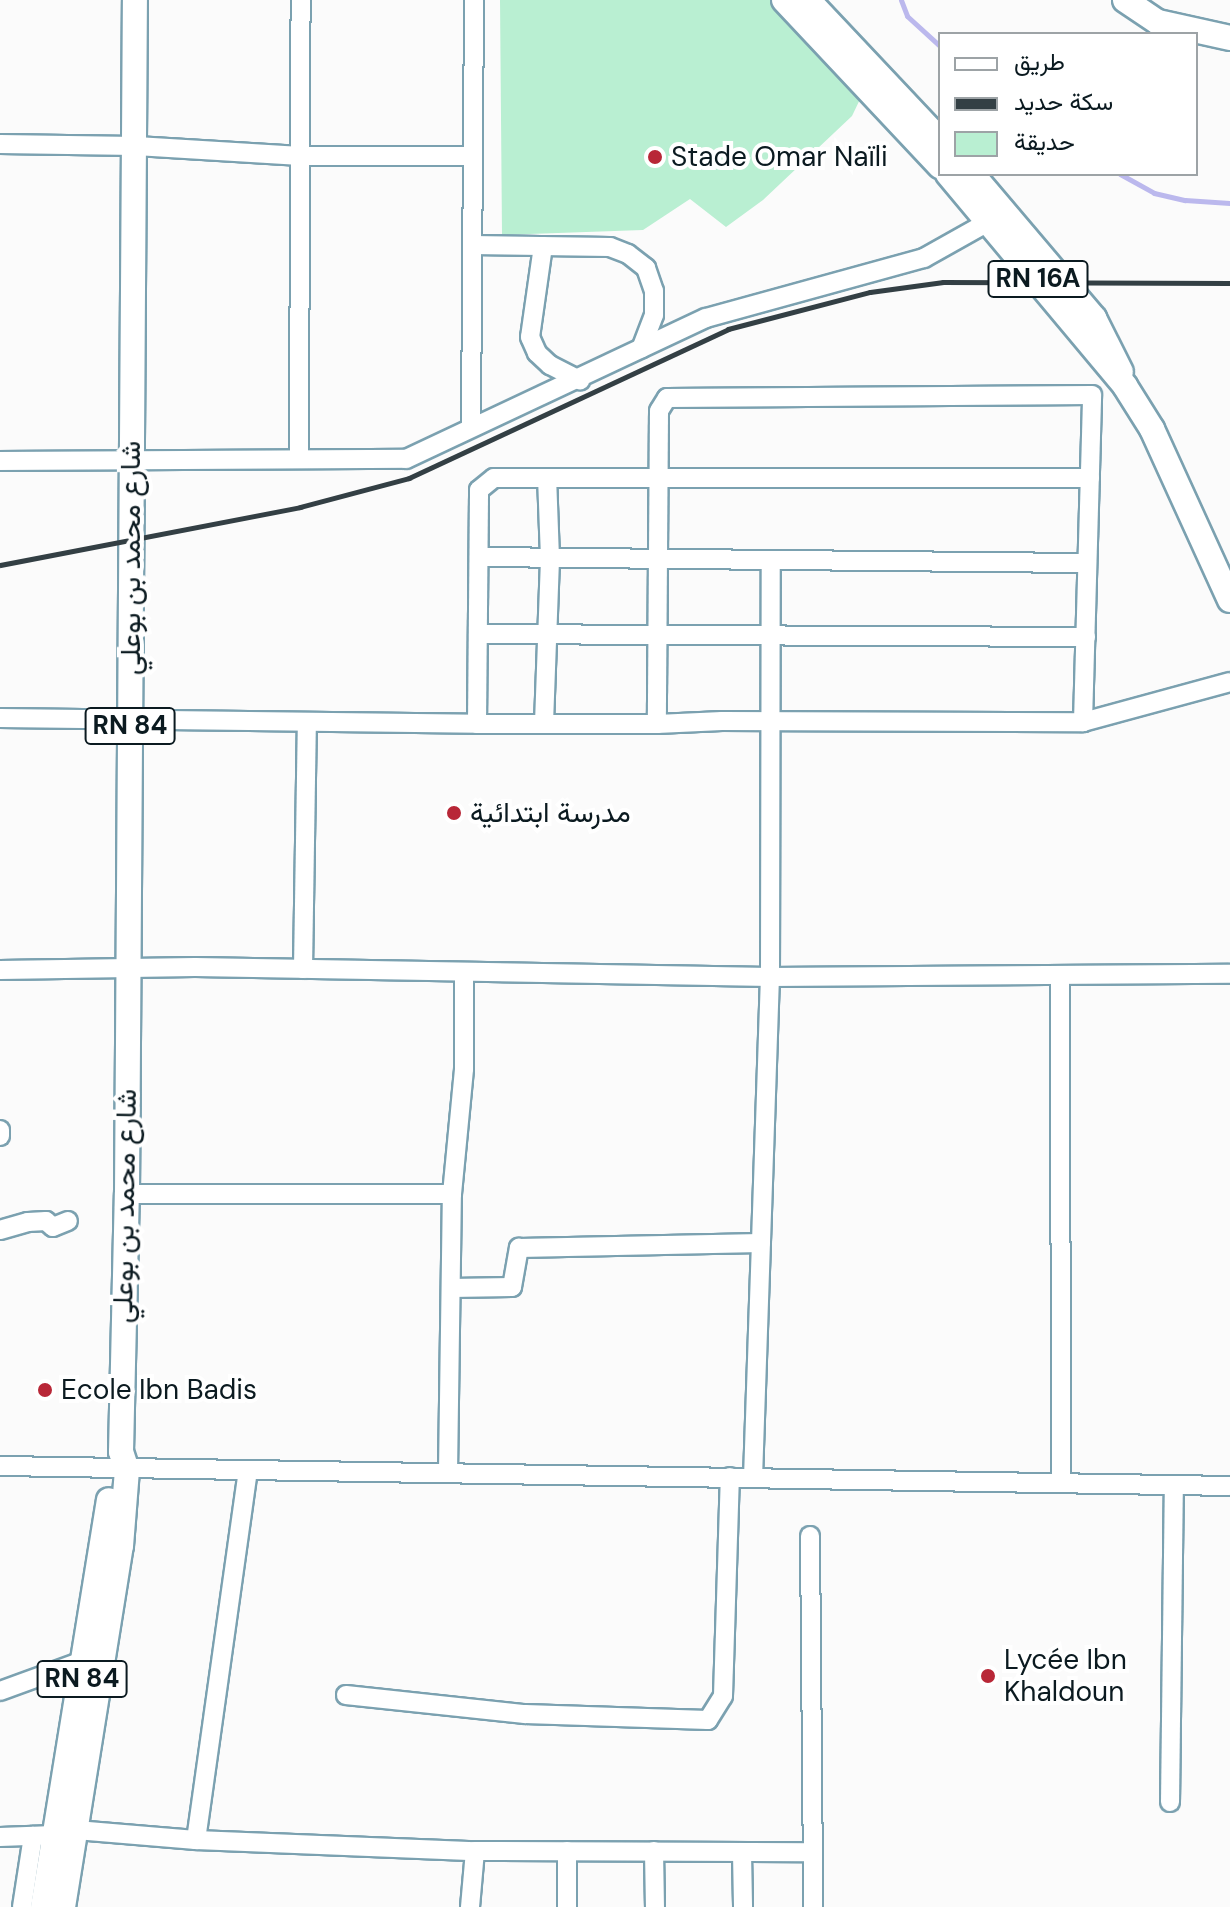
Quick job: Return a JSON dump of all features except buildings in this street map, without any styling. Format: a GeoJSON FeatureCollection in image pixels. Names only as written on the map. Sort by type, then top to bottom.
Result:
{"type":"FeatureCollection","features":[{"type":"Feature","properties":{"kind":"main road","name":"شارع محمد بن بوعلي"},"geometry":{"type":"LineString","coordinates":[[120,1464],[127,1194],[135,0]]}},
{"type":"Feature","properties":{"kind":"main road"},"geometry":{"type":"LineString","coordinates":[[784,0],[938,164]]}},
{"type":"Feature","properties":{"kind":"main road"},"geometry":{"type":"LineString","coordinates":[[808,0],[938,138]]}},
{"type":"Feature","properties":{"kind":"main road"},"geometry":{"type":"LineString","coordinates":[[1125,0],[1158,22],[1230,38]]}},
{"type":"Feature","properties":{"kind":"main road","name":"RN 16A"},"geometry":{"type":"LineString","coordinates":[[950,176],[1125,386],[1152,429],[1230,600]]}},
{"type":"Feature","properties":{"kind":"main road"},"geometry":{"type":"LineString","coordinates":[[974,176],[1094,318],[1116,357],[1125,386]]}},
{"type":"Feature","properties":{"kind":"main road","name":"RN 84"},"geometry":{"type":"LineString","coordinates":[[43,1907],[120,1464]]}},
{"type":"Feature","properties":{"kind":"main road","name":"RN 84"},"geometry":{"type":"LineString","coordinates":[[63,1907],[54,1834],[121,1546],[120,1464]]}},
{"type":"Feature","properties":{"kind":"street"},"geometry":{"type":"LineString","coordinates":[[299,459],[301,0]]}},
{"type":"Feature","properties":{"kind":"street"},"geometry":{"type":"LineString","coordinates":[[471,427],[474,0]]}},
{"type":"Feature","properties":{"kind":"street"},"geometry":{"type":"LineString","coordinates":[[0,144],[136,146],[301,156],[473,156]]}},
{"type":"Feature","properties":{"kind":"street"},"geometry":{"type":"LineString","coordinates":[[0,461],[406,459],[580,380],[706,318],[924,258],[990,221]]}},
{"type":"Feature","properties":{"kind":"street"},"geometry":{"type":"LineString","coordinates":[[472,245],[610,247],[628,254],[646,268],[654,291],[654,315],[641,349]]}},
{"type":"Feature","properties":{"kind":"street"},"geometry":{"type":"LineString","coordinates":[[543,246],[530,337],[537,353],[550,365],[580,380]]}},
{"type":"Feature","properties":{"kind":"street"},"geometry":{"type":"LineString","coordinates":[[657,724],[655,635],[659,411],[667,398],[1092,395],[1083,722]]}},
{"type":"Feature","properties":{"kind":"street"},"geometry":{"type":"LineString","coordinates":[[477,724],[479,490],[494,478],[1090,478]]}},
{"type":"Feature","properties":{"kind":"street"},"geometry":{"type":"LineString","coordinates":[[544,723],[550,558],[547,478]]}},
{"type":"Feature","properties":{"kind":"street"},"geometry":{"type":"LineString","coordinates":[[479,557],[1087,563]]}},
{"type":"Feature","properties":{"kind":"street"},"geometry":{"type":"LineString","coordinates":[[753,1478],[770,977],[771,560]]}},
{"type":"Feature","properties":{"kind":"street"},"geometry":{"type":"LineString","coordinates":[[478,634],[1086,637]]}},
{"type":"Feature","properties":{"kind":"street"},"geometry":{"type":"LineString","coordinates":[[0,718],[130,723],[1083,722],[1230,682]]}},
{"type":"Feature","properties":{"kind":"street"},"geometry":{"type":"LineString","coordinates":[[303,969],[307,723]]}},
{"type":"Feature","properties":{"kind":"street"},"geometry":{"type":"LineString","coordinates":[[0,970],[303,969],[770,977],[1230,974]]}},
{"type":"Feature","properties":{"kind":"street"},"geometry":{"type":"LineString","coordinates":[[448,1473],[452,1194],[464,1069],[464,973]]}},
{"type":"Feature","properties":{"kind":"street"},"geometry":{"type":"LineString","coordinates":[[1060,975],[1061,1483]]}},
{"type":"Feature","properties":{"kind":"street"},"geometry":{"type":"LineString","coordinates":[[0,1130],[0,1136]]}},
{"type":"Feature","properties":{"kind":"street"},"geometry":{"type":"LineString","coordinates":[[127,1194],[452,1194]]}},
{"type":"Feature","properties":{"kind":"street"},"geometry":{"type":"LineString","coordinates":[[0,1230],[28,1222],[46,1221],[53,1227],[68,1221]]}},
{"type":"Feature","properties":{"kind":"street"},"geometry":{"type":"LineString","coordinates":[[451,1288],[512,1287],[519,1248],[761,1243]]}},
{"type":"Feature","properties":{"kind":"street"},"geometry":{"type":"LineString","coordinates":[[0,1466],[120,1464],[248,1471],[1230,1486]]}},
{"type":"Feature","properties":{"kind":"street"},"geometry":{"type":"LineString","coordinates":[[196,1840],[248,1471]]}},
{"type":"Feature","properties":{"kind":"street"},"geometry":{"type":"LineString","coordinates":[[346,1695],[525,1714],[708,1720],[723,1696],[730,1477]]}},
{"type":"Feature","properties":{"kind":"street"},"geometry":{"type":"LineString","coordinates":[[1170,1802],[1174,1485]]}},
{"type":"Feature","properties":{"kind":"street"},"geometry":{"type":"LineString","coordinates":[[810,1536],[813,1907]]}},
{"type":"Feature","properties":{"kind":"street"},"geometry":{"type":"LineString","coordinates":[[0,1691],[85,1660]]}},
{"type":"Feature","properties":{"kind":"street"},"geometry":{"type":"LineString","coordinates":[[0,1837],[54,1834],[475,1851],[812,1852]]}},
{"type":"Feature","properties":{"kind":"street"},"geometry":{"type":"LineString","coordinates":[[22,1907],[54,1834]]}},
{"type":"Feature","properties":{"kind":"street"},"geometry":{"type":"LineString","coordinates":[[470,1907],[475,1851]]}},
{"type":"Feature","properties":{"kind":"street"},"geometry":{"type":"LineString","coordinates":[[567,1851],[567,1907]]}},
{"type":"Feature","properties":{"kind":"street"},"geometry":{"type":"LineString","coordinates":[[654,1851],[655,1907]]}},
{"type":"Feature","properties":{"kind":"street"},"geometry":{"type":"LineString","coordinates":[[742,1853],[743,1907]]}},
{"type":"Feature","properties":{"kind":"green space","name":"Stade Omar Naïli"},"geometry":{"type":"Polygon","coordinates":[[[500,0],[773,0],[864,91],[852,116],[763,200],[726,227],[690,199],[643,230],[502,235],[500,0]]]}},
{"type":"Feature","properties":{"kind":"waterway"},"geometry":{"type":"LineString","coordinates":[[901,0],[907,16],[938,44]]}},
{"type":"Feature","properties":{"kind":"waterway"},"geometry":{"type":"LineString","coordinates":[[1124,176],[1154,193],[1185,200],[1230,203]]}},
{"type":"Feature","properties":{"kind":"railway"},"geometry":{"type":"LineString","coordinates":[[0,565],[300,507],[409,478],[728,329],[870,292],[943,282],[1230,283]]}},
{"type":"Feature","properties":{"kind":"place","name":"Stade Omar Naïli"},"geometry":{"type":"Point","coordinates":[655,157]}},
{"type":"Feature","properties":{"kind":"place","name":"مدرسة ابتدائية"},"geometry":{"type":"Point","coordinates":[454,813]}},
{"type":"Feature","properties":{"kind":"place","name":"Ecole Ibn Badis"},"geometry":{"type":"Point","coordinates":[45,1390]}},
{"type":"Feature","properties":{"kind":"place","name":"Lycée Ibn Khaldoun"},"geometry":{"type":"Point","coordinates":[988,1676]}}]}
